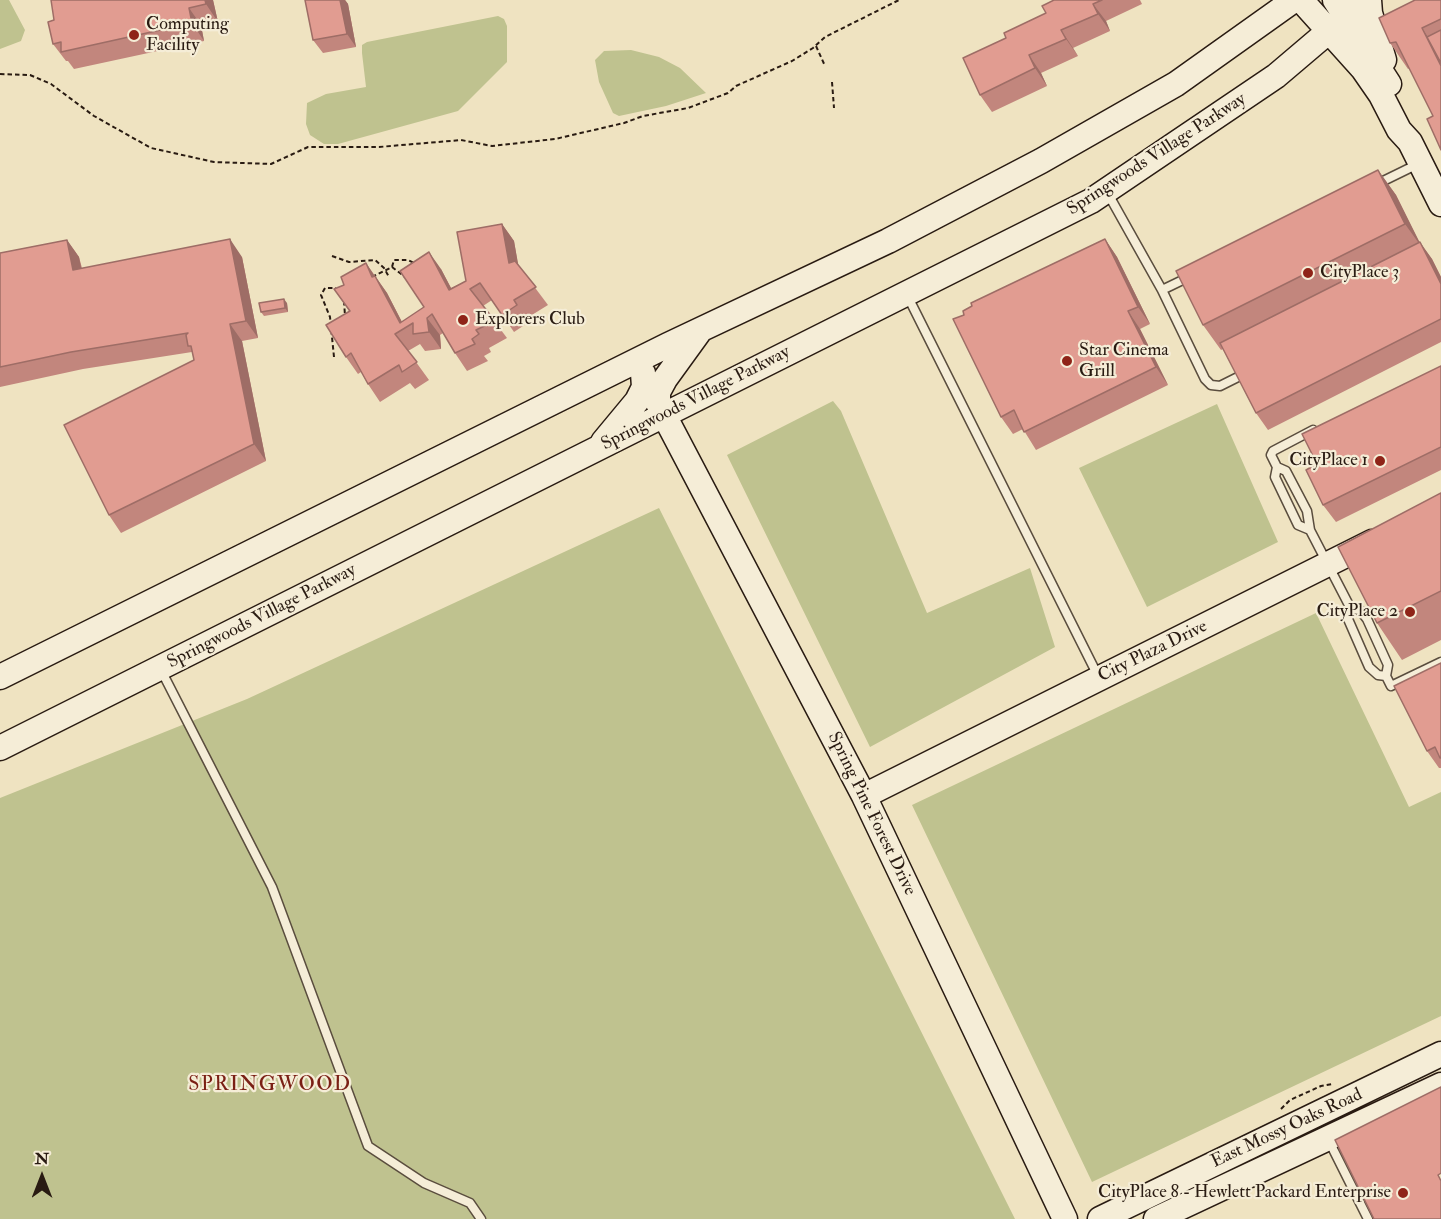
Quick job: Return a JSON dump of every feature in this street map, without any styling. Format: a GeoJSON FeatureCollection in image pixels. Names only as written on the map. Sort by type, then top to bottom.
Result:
{"type":"FeatureCollection","features":[{"type":"Feature","properties":{"kind":"main road"},"geometry":{"type":"LineString","coordinates":[[0,677],[700,330],[888,241],[1096,132],[1176,84],[1294,0]]}},
{"type":"Feature","properties":{"kind":"main road"},"geometry":{"type":"LineString","coordinates":[[1301,0],[1342,12],[1370,50],[1409,126],[1416,152],[1441,204]]}},
{"type":"Feature","properties":{"kind":"main road"},"geometry":{"type":"LineString","coordinates":[[1369,0],[1370,14],[1390,86]]}},
{"type":"Feature","properties":{"kind":"main road"},"geometry":{"type":"LineString","coordinates":[[1342,12],[1362,69],[1399,130],[1416,152]]}},
{"type":"Feature","properties":{"kind":"main road","name":"Springwoods Village Parkway"},"geometry":{"type":"LineString","coordinates":[[0,748],[598,449],[661,409],[907,294],[997,250],[1107,191],[1276,76],[1342,12]]}},
{"type":"Feature","properties":{"kind":"main road"},"geometry":{"type":"LineString","coordinates":[[661,409],[658,392],[700,330]]}},
{"type":"Feature","properties":{"kind":"main road"},"geometry":{"type":"LineString","coordinates":[[598,449],[637,401],[644,387],[643,373]]}},
{"type":"Feature","properties":{"kind":"main road","name":"Spring Pine Forest Drive"},"geometry":{"type":"LineString","coordinates":[[661,409],[864,796],[1065,1219]]}},
{"type":"Feature","properties":{"kind":"main road","name":"City Plaza Drive"},"geometry":{"type":"LineString","coordinates":[[864,796],[1390,534]]}},
{"type":"Feature","properties":{"kind":"main road","name":"East Mossy Oaks Road"},"geometry":{"type":"LineString","coordinates":[[1100,1219],[1441,1054]]}},
{"type":"Feature","properties":{"kind":"main road","name":"East Mossy Oaks Road"},"geometry":{"type":"LineString","coordinates":[[1156,1219],[1441,1085]]}},
{"type":"Feature","properties":{"kind":"main road"},"geometry":{"type":"LineString","coordinates":[[1316,1115],[1328,1139]]}},
{"type":"Feature","properties":{"kind":"lane"},"geometry":{"type":"LineString","coordinates":[[1363,191],[1416,152]]}},
{"type":"Feature","properties":{"kind":"lane"},"geometry":{"type":"LineString","coordinates":[[1107,191],[1162,290],[1205,379],[1211,385],[1220,386],[1240,376]]}},
{"type":"Feature","properties":{"kind":"lane"},"geometry":{"type":"LineString","coordinates":[[1162,290],[1204,269]]}},
{"type":"Feature","properties":{"kind":"lane"},"geometry":{"type":"LineString","coordinates":[[907,294],[1100,678]]}},
{"type":"Feature","properties":{"kind":"lane"},"geometry":{"type":"LineString","coordinates":[[1310,530],[1301,529],[1298,525],[1275,477],[1276,467],[1271,455],[1273,451],[1326,424]]}},
{"type":"Feature","properties":{"kind":"lane"},"geometry":{"type":"LineString","coordinates":[[1276,467],[1286,471],[1307,511],[1310,530],[1351,609],[1348,619],[1369,667],[1378,675],[1386,676]]}},
{"type":"Feature","properties":{"kind":"lane"},"geometry":{"type":"LineString","coordinates":[[1351,609],[1360,610],[1367,619],[1388,665],[1386,676],[1391,686],[1441,662]]}},
{"type":"Feature","properties":{"kind":"lane"},"geometry":{"type":"LineString","coordinates":[[160,668],[272,887],[368,1146],[424,1183],[471,1203],[481,1219]]}},
{"type":"Feature","properties":{"kind":"lane"},"geometry":{"type":"LineString","coordinates":[[1414,675],[1419,685]]}},
{"type":"Feature","properties":{"kind":"lane"},"geometry":{"type":"LineString","coordinates":[[1328,1139],[1368,1219]]}},
{"type":"Feature","properties":{"kind":"path"},"geometry":{"type":"LineString","coordinates":[[0,74],[30,75],[51,84],[94,116],[151,148],[214,162],[270,164],[308,147],[379,147],[461,140],[492,146],[555,139],[624,123],[643,116],[688,108],[728,93],[736,86],[792,61],[816,46],[825,37],[899,0]]}},
{"type":"Feature","properties":{"kind":"path"},"geometry":{"type":"LineString","coordinates":[[816,46],[825,66]]}},
{"type":"Feature","properties":{"kind":"path"},"geometry":{"type":"LineString","coordinates":[[832,82],[834,108]]}},
{"type":"Feature","properties":{"kind":"path"},"geometry":{"type":"LineString","coordinates":[[332,256],[349,262],[360,259],[375,260],[386,270],[389,277]]}},
{"type":"Feature","properties":{"kind":"path"},"geometry":{"type":"LineString","coordinates":[[392,267],[393,260],[399,259],[414,262],[415,269]]}},
{"type":"Feature","properties":{"kind":"path"},"geometry":{"type":"LineString","coordinates":[[362,282],[392,267]]}},
{"type":"Feature","properties":{"kind":"path"},"geometry":{"type":"LineString","coordinates":[[392,267],[405,277],[412,275]]}},
{"type":"Feature","properties":{"kind":"path"},"geometry":{"type":"LineString","coordinates":[[334,357],[330,317],[321,295],[325,288],[344,293],[346,323]]}},
{"type":"Feature","properties":{"kind":"path"},"geometry":{"type":"LineString","coordinates":[[330,334],[336,337]]}},
{"type":"Feature","properties":{"kind":"green space"},"geometry":{"type":"Polygon","coordinates":[[[0,0],[9,0],[25,30],[21,41],[0,49],[0,0]]]}},
{"type":"Feature","properties":{"kind":"green space"},"geometry":{"type":"Polygon","coordinates":[[[498,16],[504,19],[507,26],[507,62],[458,111],[338,144],[324,144],[310,135],[306,124],[307,103],[326,94],[366,87],[362,45],[367,42],[498,16]]]}},
{"type":"Feature","properties":{"kind":"green space"},"geometry":{"type":"Polygon","coordinates":[[[631,50],[659,57],[680,68],[706,93],[666,106],[619,116],[613,113],[599,82],[595,60],[604,51],[631,50]]]}},
{"type":"Feature","properties":{"kind":"green space"},"geometry":{"type":"Polygon","coordinates":[[[833,401],[841,411],[927,613],[1030,568],[1055,647],[870,747],[727,455],[833,401]]]}},
{"type":"Feature","properties":{"kind":"green space"},"geometry":{"type":"Polygon","coordinates":[[[1217,404],[1278,542],[1147,607],[1079,468],[1217,404]]]}},
{"type":"Feature","properties":{"kind":"green space"},"geometry":{"type":"Polygon","coordinates":[[[659,508],[1015,1219],[0,1219],[0,798],[247,699],[659,508]]]}},
{"type":"Feature","properties":{"kind":"green space"},"geometry":{"type":"Polygon","coordinates":[[[1316,613],[1409,807],[1441,792],[1441,1016],[1092,1182],[912,805],[1316,613]]]}},
{"type":"Feature","properties":{"kind":"building","name":"Computing Facility"},"geometry":{"type":"Polygon","coordinates":[[[51,0],[205,0],[206,4],[189,8],[192,23],[61,52],[61,42],[53,44],[48,22],[54,20],[51,0]]]}},
{"type":"Feature","properties":{"kind":"building"},"geometry":{"type":"Polygon","coordinates":[[[305,0],[340,0],[347,34],[313,40],[305,0]]]}},
{"type":"Feature","properties":{"kind":"building"},"geometry":{"type":"Polygon","coordinates":[[[1054,0],[1102,0],[1093,4],[1098,14],[1061,30],[1066,39],[1029,55],[1035,68],[980,95],[963,58],[1006,38],[1004,33],[1046,13],[1042,6],[1054,0]]]}},
{"type":"Feature","properties":{"kind":"building"},"geometry":{"type":"Polygon","coordinates":[[[1415,0],[1441,0],[1441,19],[1422,28],[1441,66],[1441,150],[1427,119],[1433,116],[1396,42],[1390,43],[1379,18],[1415,0]]]}},
{"type":"Feature","properties":{"kind":"building"},"geometry":{"type":"Polygon","coordinates":[[[1441,30],[1441,63],[1427,37],[1441,30]]]}},
{"type":"Feature","properties":{"kind":"building"},"geometry":{"type":"Polygon","coordinates":[[[1378,170],[1405,224],[1203,325],[1176,271],[1378,170]]]}},
{"type":"Feature","properties":{"kind":"building","name":"Explorers Club"},"geometry":{"type":"Polygon","coordinates":[[[502,224],[509,263],[515,261],[536,287],[514,300],[517,305],[502,315],[480,283],[470,289],[495,321],[476,330],[479,334],[472,339],[475,344],[455,353],[432,314],[427,318],[429,332],[413,334],[413,323],[395,334],[417,362],[402,372],[399,365],[368,384],[351,353],[346,357],[326,325],[350,311],[334,289],[344,285],[341,277],[366,263],[400,323],[424,307],[400,271],[429,252],[449,290],[466,281],[457,232],[502,224]]]}},
{"type":"Feature","properties":{"kind":"building"},"geometry":{"type":"Polygon","coordinates":[[[230,239],[246,321],[230,324],[254,444],[109,515],[64,425],[194,360],[191,346],[188,346],[186,335],[188,333],[71,352],[0,367],[0,253],[67,240],[73,270],[230,239]]]}},
{"type":"Feature","properties":{"kind":"building","name":"Star Cinema Grill"},"geometry":{"type":"Polygon","coordinates":[[[1105,239],[1138,307],[1128,311],[1156,367],[1024,432],[1014,410],[1001,417],[953,319],[964,315],[963,311],[972,306],[971,303],[1105,239]]]}},
{"type":"Feature","properties":{"kind":"building"},"geometry":{"type":"Polygon","coordinates":[[[1420,242],[1441,284],[1441,319],[1256,413],[1220,343],[1420,242]]]}},
{"type":"Feature","properties":{"kind":"building"},"geometry":{"type":"Polygon","coordinates":[[[284,299],[285,308],[261,312],[259,303],[284,299]]]}},
{"type":"Feature","properties":{"kind":"building","name":"CityPlace 1"},"geometry":{"type":"Polygon","coordinates":[[[1441,366],[1441,447],[1323,505],[1306,470],[1317,464],[1302,434],[1441,366]]]}},
{"type":"Feature","properties":{"kind":"building"},"geometry":{"type":"Polygon","coordinates":[[[1441,493],[1441,591],[1377,623],[1338,547],[1441,493]]]}},
{"type":"Feature","properties":{"kind":"building"},"geometry":{"type":"Polygon","coordinates":[[[1441,663],[1440,758],[1435,747],[1427,751],[1394,686],[1441,663]]]}},
{"type":"Feature","properties":{"kind":"building","name":"CityPlace 8 - Hewlett Packard Enterprise"},"geometry":{"type":"Polygon","coordinates":[[[1441,1087],[1441,1173],[1438,1175],[1441,1181],[1441,1219],[1374,1219],[1335,1140],[1441,1087]]]}},
{"type":"Feature","properties":{"kind":"place","name":"Computing Facility"},"geometry":{"type":"Point","coordinates":[134,35]}},
{"type":"Feature","properties":{"kind":"place","name":"CityPlace 3"},"geometry":{"type":"Point","coordinates":[1308,273]}},
{"type":"Feature","properties":{"kind":"place","name":"Explorers Club"},"geometry":{"type":"Point","coordinates":[463,320]}},
{"type":"Feature","properties":{"kind":"place","name":"Star Cinema Grill"},"geometry":{"type":"Point","coordinates":[1067,361]}},
{"type":"Feature","properties":{"kind":"place","name":"CityPlace 1"},"geometry":{"type":"Point","coordinates":[1380,461]}},
{"type":"Feature","properties":{"kind":"place","name":"CityPlace 2"},"geometry":{"type":"Point","coordinates":[1410,612]}},
{"type":"Feature","properties":{"kind":"place","name":"CityPlace 8 - Hewlett Packard Enterprise"},"geometry":{"type":"Point","coordinates":[1403,1193]}},
{"type":"Feature","properties":{"kind":"district","name":"SPRINGWOOD"},"geometry":{"type":"Point","coordinates":[270,1086]}}]}
